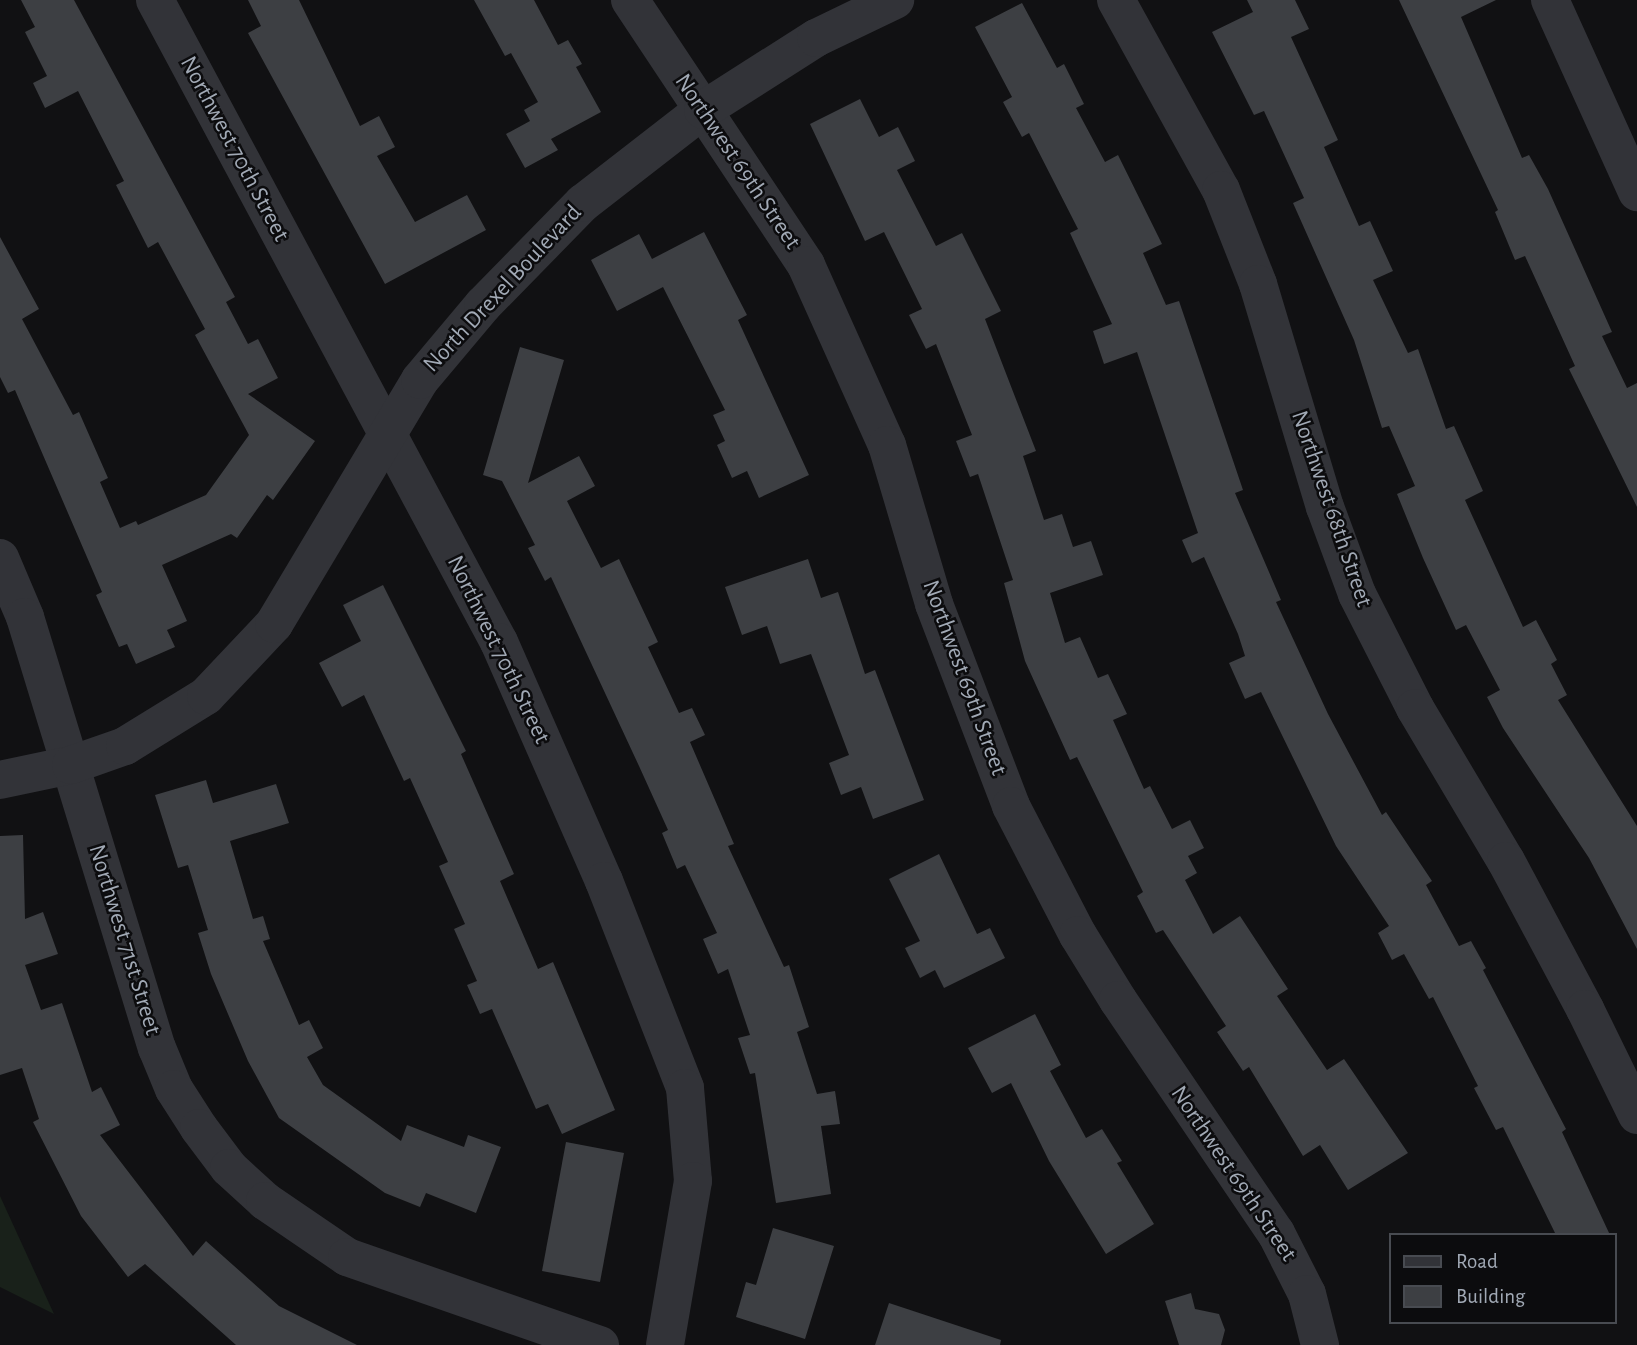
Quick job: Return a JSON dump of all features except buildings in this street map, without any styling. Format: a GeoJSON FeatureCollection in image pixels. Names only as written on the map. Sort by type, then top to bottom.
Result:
{"type":"FeatureCollection","features":[{"type":"Feature","properties":{"kind":"street","name":"Northwest 70th Street"},"geometry":{"type":"LineString","coordinates":[[155,0],[499,642],[604,881],[685,1088],[694,1181],[665,1345]]}},
{"type":"Feature","properties":{"kind":"street","name":"Northwest 69th Street"},"geometry":{"type":"LineString","coordinates":[[630,0],[806,265],[859,375],[887,445],[954,661],[1011,806],[1111,989],[1282,1244],[1307,1294],[1320,1345]]}},
{"type":"Feature","properties":{"kind":"street","name":"North Drexel Boulevard"},"geometry":{"type":"LineString","coordinates":[[0,780],[71,765],[125,746],[163,726],[206,695],[242,661],[274,624],[386,431],[420,380],[483,305],[583,203],[703,110],[816,38],[895,0]]}},
{"type":"Feature","properties":{"kind":"street","name":"Northwest 68th Street"},"geometry":{"type":"LineString","coordinates":[[1116,0],[1221,190],[1258,284],[1325,507],[1357,594],[1415,708],[1566,972],[1637,1115]]}},
{"type":"Feature","properties":{"kind":"street"},"geometry":{"type":"LineString","coordinates":[[1549,0],[1637,192]]}},
{"type":"Feature","properties":{"kind":"street","name":"Northwest 71st Street"},"geometry":{"type":"LineString","coordinates":[[0,558],[25,617],[142,1004],[174,1089],[229,1168],[305,1232],[347,1257],[600,1345]]}},
{"type":"Feature","properties":{"kind":"shaded area"},"geometry":{"type":"Polygon","coordinates":[[[0,1196],[54,1314],[0,1287],[0,1196]]]}}]}
